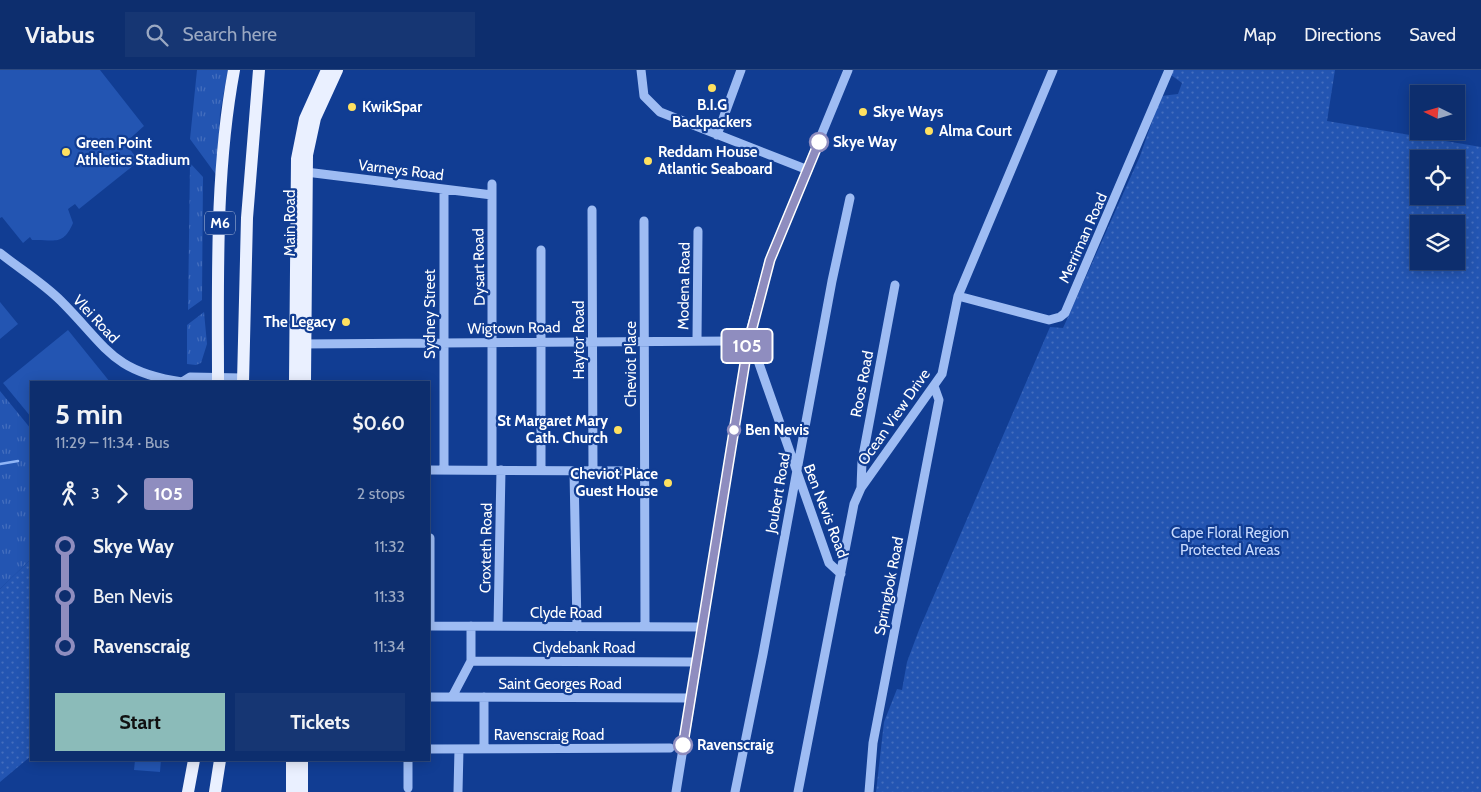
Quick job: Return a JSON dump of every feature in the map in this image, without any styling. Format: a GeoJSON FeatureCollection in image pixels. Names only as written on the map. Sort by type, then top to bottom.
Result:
{"type":"FeatureCollection","features":[{"type":"Feature","properties":{"kind":"main road","name":"M6"},"geometry":{"type":"LineString","coordinates":[[218,380],[221,196],[228,110],[234,70]]}},
{"type":"Feature","properties":{"kind":"main road","name":"M6"},"geometry":{"type":"LineString","coordinates":[[243,380],[247,218],[259,70]]}},
{"type":"Feature","properties":{"kind":"main road","name":"Main Road"},"geometry":{"type":"LineString","coordinates":[[304,381],[300,344],[298,150],[306,114],[327,70]]}},
{"type":"Feature","properties":{"kind":"main road","name":"Main Road"},"geometry":{"type":"LineString","coordinates":[[295,381],[300,344],[306,172],[313,123],[337,70]]}},
{"type":"Feature","properties":{"kind":"main road"},"geometry":{"type":"LineString","coordinates":[[188,792],[194,761]]}},
{"type":"Feature","properties":{"kind":"main road"},"geometry":{"type":"LineString","coordinates":[[215,791],[220,761]]}},
{"type":"Feature","properties":{"kind":"main road"},"geometry":{"type":"LineString","coordinates":[[292,761],[292,792]]}},
{"type":"Feature","properties":{"kind":"main road"},"geometry":{"type":"LineString","coordinates":[[302,761],[302,792]]}},
{"type":"Feature","properties":{"kind":"street"},"geometry":{"type":"LineString","coordinates":[[642,70],[642,88],[653,108],[670,117],[808,170]]}},
{"type":"Feature","properties":{"kind":"street"},"geometry":{"type":"LineString","coordinates":[[717,135],[741,70]]}},
{"type":"Feature","properties":{"kind":"street"},"geometry":{"type":"LineString","coordinates":[[676,792],[748,344],[770,260],[848,70]]}},
{"type":"Feature","properties":{"kind":"street","name":"Ocean View Drive"},"geometry":{"type":"LineString","coordinates":[[798,792],[854,504],[861,488],[934,386],[944,365],[958,296],[1053,70]]}},
{"type":"Feature","properties":{"kind":"street","name":"Merriman Road"},"geometry":{"type":"LineString","coordinates":[[958,296],[1049,320],[1060,317],[1065,313],[1170,70]]}},
{"type":"Feature","properties":{"kind":"street","name":"Varneys Road"},"geometry":{"type":"LineString","coordinates":[[306,172],[492,196]]}},
{"type":"Feature","properties":{"kind":"street","name":"Dysart Road"},"geometry":{"type":"LineString","coordinates":[[492,184],[496,470]]}},
{"type":"Feature","properties":{"kind":"street","name":"Sydney Street"},"geometry":{"type":"LineString","coordinates":[[444,189],[444,470]]}},
{"type":"Feature","properties":{"kind":"street","name":"Joubert Road"},"geometry":{"type":"LineString","coordinates":[[735,792],[832,281],[850,198]]}},
{"type":"Feature","properties":{"kind":"street","name":"Haytor Road"},"geometry":{"type":"LineString","coordinates":[[592,210],[592,471]]}},
{"type":"Feature","properties":{"kind":"street","name":"Cheviot Place"},"geometry":{"type":"LineString","coordinates":[[644,221],[645,627]]}},
{"type":"Feature","properties":{"kind":"street","name":"Modena Road"},"geometry":{"type":"LineString","coordinates":[[697,340],[698,231]]}},
{"type":"Feature","properties":{"kind":"street"},"geometry":{"type":"LineString","coordinates":[[541,250],[541,470]]}},
{"type":"Feature","properties":{"kind":"street","name":"Vlei Road"},"geometry":{"type":"LineString","coordinates":[[0,254],[60,300],[101,346],[118,361],[145,375],[177,381]]}},
{"type":"Feature","properties":{"kind":"street","name":"Roos Road"},"geometry":{"type":"LineString","coordinates":[[861,488],[862,460],[895,286]]}},
{"type":"Feature","properties":{"kind":"street","name":"Wigtown Road"},"geometry":{"type":"LineString","coordinates":[[300,344],[734,340]]}},
{"type":"Feature","properties":{"kind":"street","name":"Ben Nevis Road"},"geometry":{"type":"LineString","coordinates":[[748,344],[756,354],[829,563],[841,574]]}},
{"type":"Feature","properties":{"kind":"street","name":"Vlei Road"},"geometry":{"type":"LineString","coordinates":[[184,381],[190,377],[243,380]]}},
{"type":"Feature","properties":{"kind":"street","name":"Springbok Road"},"geometry":{"type":"LineString","coordinates":[[869,792],[873,743],[939,400],[934,386]]}},
{"type":"Feature","properties":{"kind":"street"},"geometry":{"type":"LineString","coordinates":[[430,470],[634,471]]}},
{"type":"Feature","properties":{"kind":"street","name":"Croxteth Road"},"geometry":{"type":"LineString","coordinates":[[496,470],[498,626]]}},
{"type":"Feature","properties":{"kind":"street"},"geometry":{"type":"LineString","coordinates":[[574,471],[576,627]]}},
{"type":"Feature","properties":{"kind":"street","name":"Clyde Road"},"geometry":{"type":"LineString","coordinates":[[430,626],[702,627]]}},
{"type":"Feature","properties":{"kind":"street"},"geometry":{"type":"LineString","coordinates":[[452,697],[471,661],[471,626]]}},
{"type":"Feature","properties":{"kind":"street","name":"Clydebank Road"},"geometry":{"type":"LineString","coordinates":[[471,661],[697,662]]}},
{"type":"Feature","properties":{"kind":"street","name":"Saint Georges Road"},"geometry":{"type":"LineString","coordinates":[[430,697],[691,698]]}},
{"type":"Feature","properties":{"kind":"street"},"geometry":{"type":"LineString","coordinates":[[484,698],[484,749]]}},
{"type":"Feature","properties":{"kind":"street","name":"Ravenscraig Road"},"geometry":{"type":"LineString","coordinates":[[430,749],[670,748]]}},
{"type":"Feature","properties":{"kind":"street"},"geometry":{"type":"LineString","coordinates":[[458,792],[459,749]]}},
{"type":"Feature","properties":{"kind":"street"},"geometry":{"type":"LineString","coordinates":[[408,761],[408,788]]}},
{"type":"Feature","properties":{"kind":"green space","name":"Green Point Athletics Stadium"},"geometry":{"type":"Polygon","coordinates":[[[0,70],[100,70],[144,126],[125,143],[139,161],[79,209],[75,204],[68,209],[73,223],[69,231],[61,239],[52,241],[32,240],[30,237],[23,243],[2,217],[0,218],[0,70]]]}},
{"type":"Feature","properties":{"kind":"green space"},"geometry":{"type":"Polygon","coordinates":[[[197,70],[228,70],[220,113],[217,176],[190,139],[197,70]]]}},
{"type":"Feature","properties":{"kind":"green space","name":"Cape Floral Region Protected Areas"},"geometry":{"type":"Polygon","coordinates":[[[1173,70],[1335,70],[1327,121],[1410,135],[1410,140],[1440,140],[1481,147],[1481,792],[876,792],[884,722],[897,689],[902,690],[907,662],[919,630],[1050,327],[1063,328],[1140,156],[1161,96],[1178,94],[1182,83],[1171,75],[1173,70]]]}},
{"type":"Feature","properties":{"kind":"green space"},"geometry":{"type":"Polygon","coordinates":[[[190,163],[203,177],[202,300],[188,310],[190,163]]]}},
{"type":"Feature","properties":{"kind":"green space"},"geometry":{"type":"Polygon","coordinates":[[[0,302],[18,324],[0,339],[0,302]]]}},
{"type":"Feature","properties":{"kind":"green space"},"geometry":{"type":"Polygon","coordinates":[[[204,312],[207,344],[201,363],[196,365],[187,364],[187,325],[204,312]]]}},
{"type":"Feature","properties":{"kind":"green space"},"geometry":{"type":"Polygon","coordinates":[[[68,330],[109,381],[30,381],[30,416],[3,383],[68,330]]]}},
{"type":"Feature","properties":{"kind":"green space"},"geometry":{"type":"Polygon","coordinates":[[[0,391],[30,428],[30,560],[0,589],[0,391]]]}},
{"type":"Feature","properties":{"kind":"green space"},"geometry":{"type":"Polygon","coordinates":[[[30,560],[30,757],[0,782],[0,589],[30,560]]]}},
{"type":"Feature","properties":{"kind":"green space"},"geometry":{"type":"Polygon","coordinates":[[[135,761],[161,761],[160,772],[134,770],[135,761]]]}},
{"type":"Feature","properties":{"kind":"waterway"},"geometry":{"type":"LineString","coordinates":[[0,464],[18,461]]}},
{"type":"Feature","properties":{"kind":"bus line","name":"105"},"geometry":{"type":"LineString","coordinates":[[683,745],[748,344],[770,260],[819,142]]}},
{"type":"Feature","properties":{"kind":"place","name":"B.I.G Backpackers"},"geometry":{"type":"Point","coordinates":[712,88]}},
{"type":"Feature","properties":{"kind":"place","name":"KwikSpar"},"geometry":{"type":"Point","coordinates":[352,107]}},
{"type":"Feature","properties":{"kind":"place","name":"Skye Ways"},"geometry":{"type":"Point","coordinates":[863,112]}},
{"type":"Feature","properties":{"kind":"place","name":"Alma Court"},"geometry":{"type":"Point","coordinates":[929,131]}},
{"type":"Feature","properties":{"kind":"place","name":"Skye Way"},"geometry":{"type":"Point","coordinates":[819,142]}},
{"type":"Feature","properties":{"kind":"place","name":"Green Point Athletics Stadium"},"geometry":{"type":"Point","coordinates":[66,152]}},
{"type":"Feature","properties":{"kind":"place","name":"Reddam House Atlantic Seaboard"},"geometry":{"type":"Point","coordinates":[648,161]}},
{"type":"Feature","properties":{"kind":"place","name":"The Legacy"},"geometry":{"type":"Point","coordinates":[346,322]}},
{"type":"Feature","properties":{"kind":"place","name":"St Margaret Mary Cath. Church"},"geometry":{"type":"Point","coordinates":[618,430]}},
{"type":"Feature","properties":{"kind":"place","name":"Ben Nevis"},"geometry":{"type":"Point","coordinates":[734,430]}},
{"type":"Feature","properties":{"kind":"place","name":"Cheviot Place Guest House"},"geometry":{"type":"Point","coordinates":[668,483]}},
{"type":"Feature","properties":{"kind":"place","name":"Ravenscraig"},"geometry":{"type":"Point","coordinates":[683,745]}}]}
